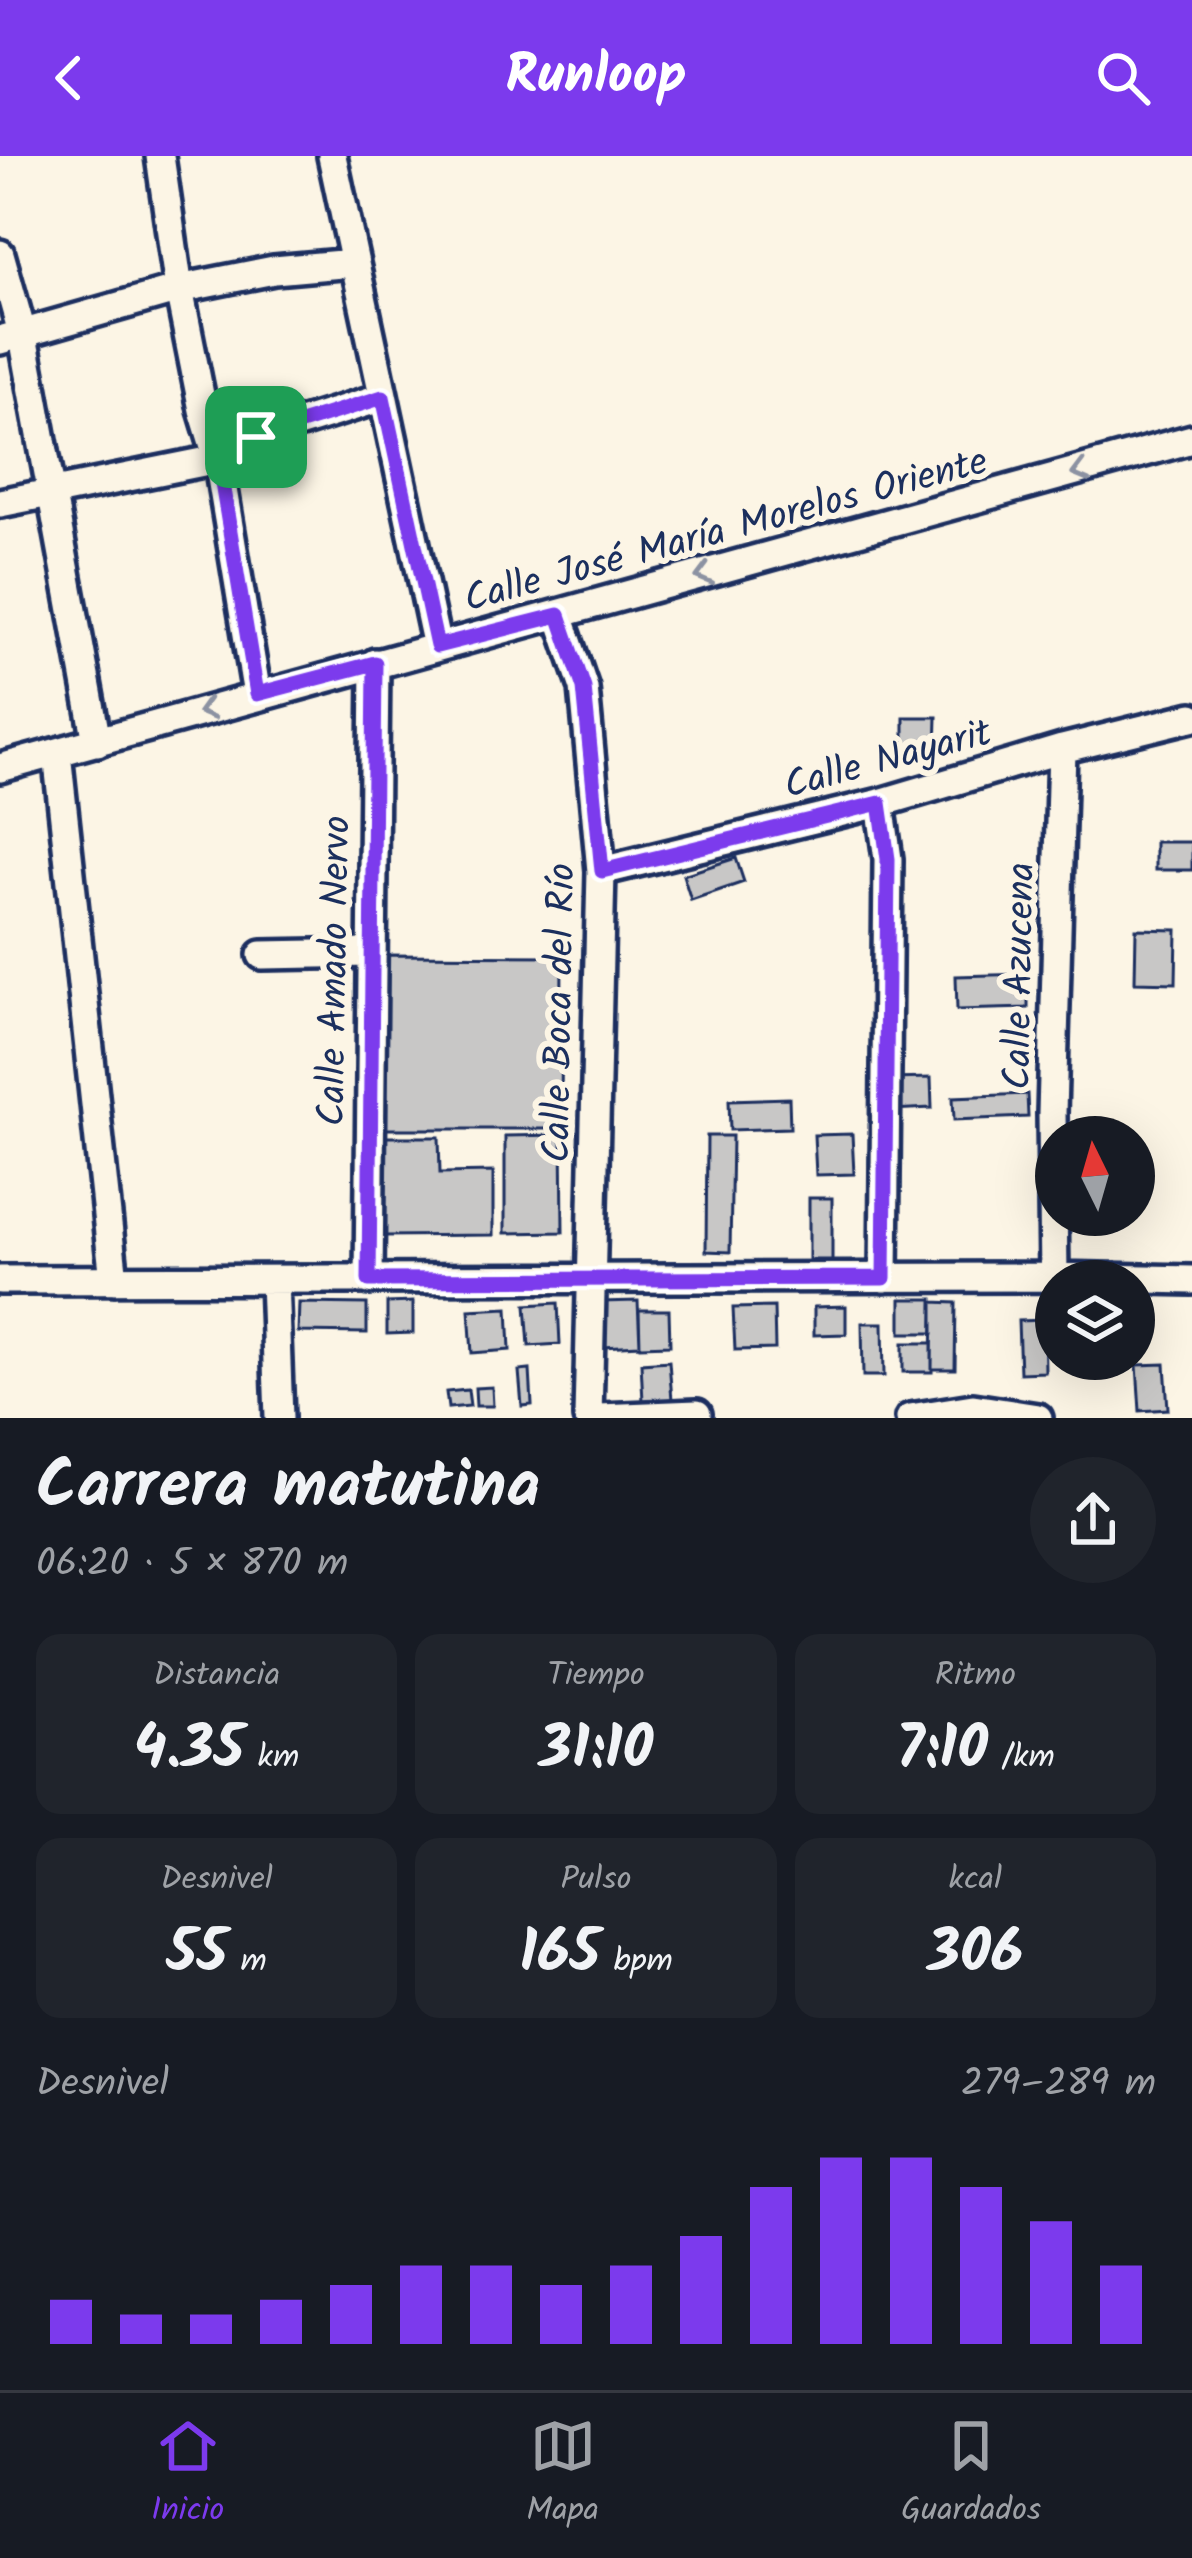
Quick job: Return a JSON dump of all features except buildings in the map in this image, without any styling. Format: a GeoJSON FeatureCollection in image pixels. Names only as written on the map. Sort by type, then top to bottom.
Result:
{"type":"FeatureCollection","features":[{"type":"Feature","properties":{"kind":"street"},"geometry":{"type":"LineString","coordinates":[[160,156],[179,289],[218,459],[257,694]]}},
{"type":"Feature","properties":{"kind":"street"},"geometry":{"type":"LineString","coordinates":[[332,156],[437,646]]}},
{"type":"Feature","properties":{"kind":"street"},"geometry":{"type":"LineString","coordinates":[[0,254],[12,338],[54,495],[97,742]]}},
{"type":"Feature","properties":{"kind":"street"},"geometry":{"type":"LineString","coordinates":[[12,338],[179,289],[274,270],[353,263]]}},
{"type":"Feature","properties":{"kind":"street"},"geometry":{"type":"LineString","coordinates":[[0,503],[218,459],[256,437],[383,397]]}},
{"type":"Feature","properties":{"kind":"street","name":"Calle José María Morelos Oriente"},"geometry":{"type":"LineString","coordinates":[[0,768],[1192,439]]}},
{"type":"Feature","properties":{"kind":"street","name":"Calle Boca del Río"},"geometry":{"type":"LineString","coordinates":[[559,615],[584,688],[602,871],[588,1418]]}},
{"type":"Feature","properties":{"kind":"street","name":"Calle Amado Nervo"},"geometry":{"type":"LineString","coordinates":[[369,1280],[375,663]]}},
{"type":"Feature","properties":{"kind":"street","name":"Calle Nayarit"},"geometry":{"type":"LineString","coordinates":[[602,871],[880,803],[1062,749],[1192,717]]}},
{"type":"Feature","properties":{"kind":"street","name":"Calle Azucena"},"geometry":{"type":"LineString","coordinates":[[1054,1260],[1052,1114],[1062,749]]}},
{"type":"Feature","properties":{"kind":"street"},"geometry":{"type":"LineString","coordinates":[[57,753],[114,1280]]}},
{"type":"Feature","properties":{"kind":"street"},"geometry":{"type":"LineString","coordinates":[[880,803],[888,859],[884,1278]]}},
{"type":"Feature","properties":{"kind":"street"},"geometry":{"type":"LineString","coordinates":[[262,955],[370,953]]}},
{"type":"Feature","properties":{"kind":"street"},"geometry":{"type":"LineString","coordinates":[[0,1280],[1035,1277]]}},
{"type":"Feature","properties":{"kind":"street"},"geometry":{"type":"LineString","coordinates":[[1155,1279],[1192,1280]]}},
{"type":"Feature","properties":{"kind":"street"},"geometry":{"type":"LineString","coordinates":[[274,1280],[279,1418]]}},
{"type":"Feature","properties":{"kind":"street"},"geometry":{"type":"LineString","coordinates":[[910,1418],[973,1408],[1039,1418]]}},
{"type":"Feature","properties":{"kind":"street"},"geometry":{"type":"LineString","coordinates":[[600,1418],[697,1414]]}},
{"type":"Feature","properties":{"kind":"route"},"geometry":{"type":"LineString","coordinates":[[383,397],[437,646],[559,615],[584,688],[602,871],[880,803],[888,859],[884,1278],[369,1280],[375,663],[257,694],[218,459],[256,437],[383,397]]}}]}
